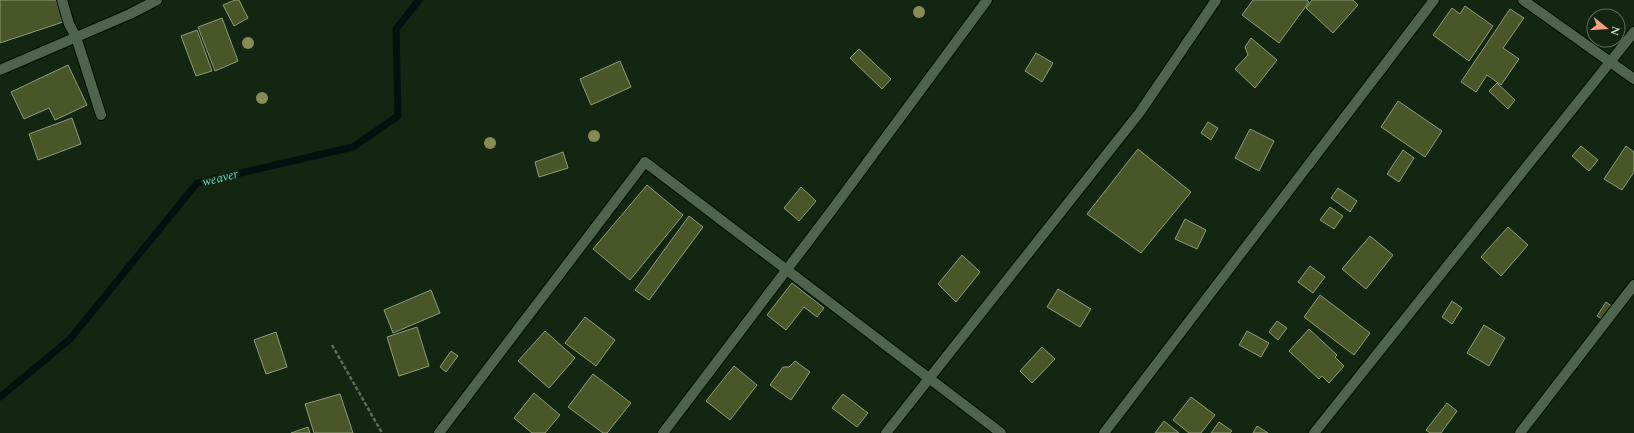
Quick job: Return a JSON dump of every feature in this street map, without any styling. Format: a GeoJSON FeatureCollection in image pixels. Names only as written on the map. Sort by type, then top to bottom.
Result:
{"type":"FeatureCollection","features":[{"type":"Feature","properties":{"kind":"street"},"geometry":{"type":"LineString","coordinates":[[62,0],[69,24],[76,37],[101,116]]}},
{"type":"Feature","properties":{"kind":"street"},"geometry":{"type":"LineString","coordinates":[[0,70],[130,14],[157,0]]}},
{"type":"Feature","properties":{"kind":"street"},"geometry":{"type":"LineString","coordinates":[[663,433],[987,0]]}},
{"type":"Feature","properties":{"kind":"street"},"geometry":{"type":"LineString","coordinates":[[886,433],[1140,112],[1216,0]]}},
{"type":"Feature","properties":{"kind":"street"},"geometry":{"type":"LineString","coordinates":[[1104,433],[1434,0]]}},
{"type":"Feature","properties":{"kind":"street"},"geometry":{"type":"LineString","coordinates":[[1522,0],[1634,78]]}},
{"type":"Feature","properties":{"kind":"street"},"geometry":{"type":"LineString","coordinates":[[1314,433],[1634,32]]}},
{"type":"Feature","properties":{"kind":"street"},"geometry":{"type":"LineString","coordinates":[[439,433],[645,162],[1001,433]]}},
{"type":"Feature","properties":{"kind":"street"},"geometry":{"type":"LineString","coordinates":[[1520,433],[1634,284]]}},
{"type":"Feature","properties":{"kind":"path"},"geometry":{"type":"LineString","coordinates":[[332,345],[382,433]]}},
{"type":"Feature","properties":{"kind":"building"},"geometry":{"type":"Polygon","coordinates":[[[0,0],[56,0],[63,22],[0,43],[0,0]]]}},
{"type":"Feature","properties":{"kind":"building"},"geometry":{"type":"Polygon","coordinates":[[[239,0],[248,18],[234,26],[223,5],[239,0]]]}},
{"type":"Feature","properties":{"kind":"building"},"geometry":{"type":"Polygon","coordinates":[[[1253,0],[1307,0],[1309,2],[1279,43],[1242,15],[1253,0]]]}},
{"type":"Feature","properties":{"kind":"building"},"geometry":{"type":"Polygon","coordinates":[[[1312,0],[1353,0],[1358,5],[1333,33],[1306,8],[1312,0]]]}},
{"type":"Feature","properties":{"kind":"building"},"geometry":{"type":"Polygon","coordinates":[[[1465,6],[1493,26],[1469,61],[1433,35],[1452,8],[1460,14],[1465,6]]]}},
{"type":"Feature","properties":{"kind":"building"},"geometry":{"type":"Polygon","coordinates":[[[1510,9],[1524,18],[1503,48],[1519,59],[1501,85],[1487,75],[1476,92],[1461,82],[1510,9]]]}},
{"type":"Feature","properties":{"kind":"building"},"geometry":{"type":"Polygon","coordinates":[[[222,18],[238,61],[215,71],[198,27],[222,18]]]}},
{"type":"Feature","properties":{"kind":"building"},"geometry":{"type":"Polygon","coordinates":[[[197,30],[212,71],[196,76],[181,36],[197,30]]]}},
{"type":"Feature","properties":{"kind":"building"},"geometry":{"type":"Polygon","coordinates":[[[1251,38],[1277,60],[1255,88],[1235,69],[1248,55],[1245,47],[1251,38]]]}},
{"type":"Feature","properties":{"kind":"building"},"geometry":{"type":"Polygon","coordinates":[[[859,49],[891,79],[882,89],[850,58],[859,49]]]}},
{"type":"Feature","properties":{"kind":"building"},"geometry":{"type":"Polygon","coordinates":[[[1036,53],[1053,63],[1042,82],[1025,71],[1036,53]]]}},
{"type":"Feature","properties":{"kind":"building"},"geometry":{"type":"Polygon","coordinates":[[[620,61],[631,87],[591,105],[580,79],[620,61]]]}},
{"type":"Feature","properties":{"kind":"building"},"geometry":{"type":"Polygon","coordinates":[[[68,65],[87,105],[55,120],[49,108],[24,119],[11,92],[68,65]]]}},
{"type":"Feature","properties":{"kind":"building"},"geometry":{"type":"Polygon","coordinates":[[[1497,83],[1515,100],[1508,109],[1489,91],[1497,83]]]}},
{"type":"Feature","properties":{"kind":"building"},"geometry":{"type":"Polygon","coordinates":[[[1398,101],[1442,131],[1425,157],[1381,127],[1398,101]]]}},
{"type":"Feature","properties":{"kind":"building"},"geometry":{"type":"Polygon","coordinates":[[[72,118],[81,144],[38,160],[29,134],[72,118]]]}},
{"type":"Feature","properties":{"kind":"building"},"geometry":{"type":"Polygon","coordinates":[[[1208,122],[1218,128],[1211,140],[1201,133],[1208,122]]]}},
{"type":"Feature","properties":{"kind":"building"},"geometry":{"type":"Polygon","coordinates":[[[1250,129],[1274,141],[1259,171],[1235,158],[1250,129]]]}},
{"type":"Feature","properties":{"kind":"building"},"geometry":{"type":"Polygon","coordinates":[[[1581,146],[1598,160],[1589,171],[1572,156],[1581,146]]]}},
{"type":"Feature","properties":{"kind":"building"},"geometry":{"type":"Polygon","coordinates":[[[1626,146],[1634,152],[1634,172],[1622,190],[1604,179],[1626,146]]]}},
{"type":"Feature","properties":{"kind":"building"},"geometry":{"type":"Polygon","coordinates":[[[1138,149],[1191,192],[1141,253],[1087,214],[1138,149]]]}},
{"type":"Feature","properties":{"kind":"building"},"geometry":{"type":"Polygon","coordinates":[[[1403,150],[1414,158],[1399,182],[1387,174],[1403,150]]]}},
{"type":"Feature","properties":{"kind":"building"},"geometry":{"type":"Polygon","coordinates":[[[563,152],[568,168],[539,177],[535,162],[563,152]]]}},
{"type":"Feature","properties":{"kind":"building"},"geometry":{"type":"Polygon","coordinates":[[[647,185],[683,215],[630,280],[593,249],[647,185]]]}},
{"type":"Feature","properties":{"kind":"building"},"geometry":{"type":"Polygon","coordinates":[[[801,187],[816,201],[799,221],[784,208],[801,187]]]}},
{"type":"Feature","properties":{"kind":"building"},"geometry":{"type":"Polygon","coordinates":[[[1338,188],[1357,201],[1350,212],[1331,198],[1338,188]]]}},
{"type":"Feature","properties":{"kind":"building"},"geometry":{"type":"Polygon","coordinates":[[[1330,207],[1343,216],[1334,229],[1320,220],[1330,207]]]}},
{"type":"Feature","properties":{"kind":"building"},"geometry":{"type":"Polygon","coordinates":[[[689,216],[703,227],[649,300],[635,290],[689,216]]]}},
{"type":"Feature","properties":{"kind":"building"},"geometry":{"type":"Polygon","coordinates":[[[1185,219],[1206,230],[1197,249],[1175,239],[1185,219]]]}},
{"type":"Feature","properties":{"kind":"building"},"geometry":{"type":"Polygon","coordinates":[[[1508,227],[1528,245],[1501,276],[1481,257],[1508,227]]]}},
{"type":"Feature","properties":{"kind":"building"},"geometry":{"type":"Polygon","coordinates":[[[1370,236],[1393,255],[1366,289],[1342,269],[1370,236]]]}},
{"type":"Feature","properties":{"kind":"building"},"geometry":{"type":"Polygon","coordinates":[[[962,255],[980,272],[956,302],[938,284],[962,255]]]}},
{"type":"Feature","properties":{"kind":"building"},"geometry":{"type":"Polygon","coordinates":[[[1310,266],[1325,277],[1313,293],[1298,282],[1310,266]]]}},
{"type":"Feature","properties":{"kind":"building"},"geometry":{"type":"Polygon","coordinates":[[[792,283],[824,308],[817,317],[804,307],[786,330],[767,315],[792,283]]]}},
{"type":"Feature","properties":{"kind":"building"},"geometry":{"type":"Polygon","coordinates":[[[1058,289],[1091,309],[1080,327],[1047,307],[1058,289]]]}},
{"type":"Feature","properties":{"kind":"building"},"geometry":{"type":"Polygon","coordinates":[[[431,290],[440,313],[393,333],[384,310],[431,290]]]}},
{"type":"Feature","properties":{"kind":"building"},"geometry":{"type":"Polygon","coordinates":[[[1320,295],[1370,333],[1354,355],[1304,317],[1320,295]]]}},
{"type":"Feature","properties":{"kind":"building"},"geometry":{"type":"Polygon","coordinates":[[[1452,301],[1462,308],[1452,324],[1442,317],[1452,301]]]}},
{"type":"Feature","properties":{"kind":"building"},"geometry":{"type":"Polygon","coordinates":[[[1606,302],[1614,308],[1605,321],[1597,316],[1606,302]]]}},
{"type":"Feature","properties":{"kind":"building"},"geometry":{"type":"Polygon","coordinates":[[[585,317],[615,340],[596,366],[565,343],[585,317]]]}},
{"type":"Feature","properties":{"kind":"building"},"geometry":{"type":"Polygon","coordinates":[[[1277,321],[1287,328],[1278,340],[1269,332],[1277,321]]]}},
{"type":"Feature","properties":{"kind":"building"},"geometry":{"type":"Polygon","coordinates":[[[1484,325],[1505,338],[1489,366],[1467,353],[1484,325]]]}},
{"type":"Feature","properties":{"kind":"building"},"geometry":{"type":"Polygon","coordinates":[[[417,327],[429,366],[399,376],[387,337],[417,327]]]}},
{"type":"Feature","properties":{"kind":"building"},"geometry":{"type":"Polygon","coordinates":[[[1309,329],[1337,355],[1335,357],[1344,366],[1329,383],[1322,376],[1319,379],[1289,351],[1309,329]]]}},
{"type":"Feature","properties":{"kind":"building"},"geometry":{"type":"Polygon","coordinates":[[[545,331],[575,358],[549,388],[518,361],[545,331]]]}},
{"type":"Feature","properties":{"kind":"building"},"geometry":{"type":"Polygon","coordinates":[[[1247,331],[1269,343],[1261,357],[1239,345],[1247,331]]]}},
{"type":"Feature","properties":{"kind":"building"},"geometry":{"type":"Polygon","coordinates":[[[276,332],[287,367],[266,374],[254,340],[276,332]]]}},
{"type":"Feature","properties":{"kind":"building"},"geometry":{"type":"Polygon","coordinates":[[[1042,347],[1055,359],[1032,383],[1020,371],[1042,347]]]}},
{"type":"Feature","properties":{"kind":"building"},"geometry":{"type":"Polygon","coordinates":[[[451,351],[458,356],[446,372],[440,367],[451,351]]]}},
{"type":"Feature","properties":{"kind":"building"},"geometry":{"type":"Polygon","coordinates":[[[795,361],[810,372],[791,400],[770,385],[783,367],[789,367],[795,361]]]}},
{"type":"Feature","properties":{"kind":"building"},"geometry":{"type":"Polygon","coordinates":[[[734,366],[757,385],[730,420],[706,401],[734,366]]]}},
{"type":"Feature","properties":{"kind":"building"},"geometry":{"type":"Polygon","coordinates":[[[593,374],[631,403],[607,433],[603,433],[568,407],[593,374]]]}},
{"type":"Feature","properties":{"kind":"building"},"geometry":{"type":"Polygon","coordinates":[[[534,393],[560,415],[545,433],[532,433],[514,418],[534,393]]]}},
{"type":"Feature","properties":{"kind":"building"},"geometry":{"type":"Polygon","coordinates":[[[340,394],[353,433],[314,433],[305,404],[340,394]]]}},
{"type":"Feature","properties":{"kind":"building"},"geometry":{"type":"Polygon","coordinates":[[[843,394],[868,413],[857,427],[832,408],[843,394]]]}},
{"type":"Feature","properties":{"kind":"building"},"geometry":{"type":"Polygon","coordinates":[[[1191,397],[1215,415],[1201,433],[1189,433],[1173,420],[1191,397]]]}},
{"type":"Feature","properties":{"kind":"building"},"geometry":{"type":"Polygon","coordinates":[[[1447,403],[1457,411],[1441,433],[1430,433],[1426,430],[1447,403]]]}},
{"type":"Feature","properties":{"kind":"building"},"geometry":{"type":"Polygon","coordinates":[[[1164,421],[1179,433],[1155,433],[1164,421]]]}},
{"type":"Feature","properties":{"kind":"building"},"geometry":{"type":"Polygon","coordinates":[[[1219,422],[1232,431],[1230,433],[1211,433],[1219,422]]]}},
{"type":"Feature","properties":{"kind":"building"},"geometry":{"type":"Polygon","coordinates":[[[1257,426],[1268,433],[1253,433],[1257,426]]]}},
{"type":"Feature","properties":{"kind":"building"},"geometry":{"type":"Polygon","coordinates":[[[308,427],[310,433],[291,433],[308,427]]]}},
{"type":"Feature","properties":{"kind":"waterway","name":"weaver"},"geometry":{"type":"LineString","coordinates":[[0,397],[70,339],[197,183],[353,147],[398,116],[396,29],[419,0]]}}]}
